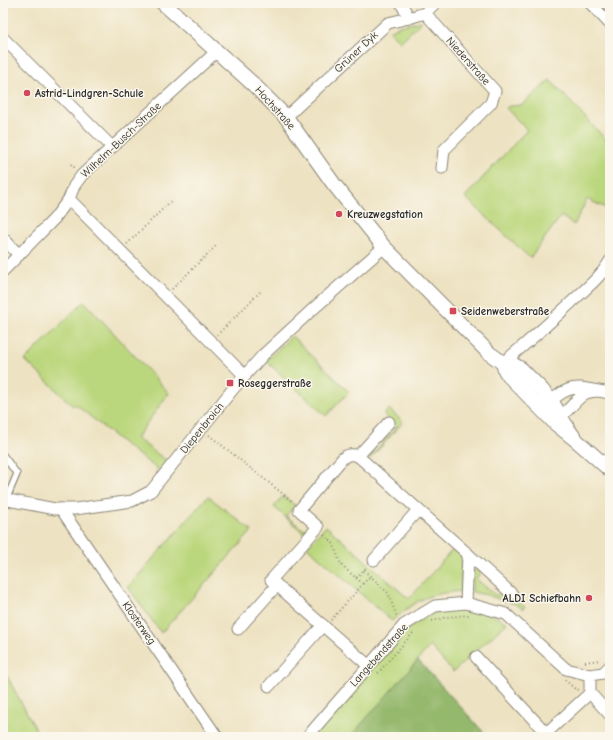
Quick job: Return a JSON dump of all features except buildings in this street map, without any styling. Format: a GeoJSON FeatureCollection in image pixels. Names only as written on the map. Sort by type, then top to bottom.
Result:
{"type":"FeatureCollection","features":[{"type":"Feature","properties":{"kind":"street","name":"Hochstraße"},"geometry":{"type":"LineString","coordinates":[[163,3],[253,84],[286,117],[332,183],[384,247],[489,352],[502,363]]}},
{"type":"Feature","properties":{"kind":"street"},"geometry":{"type":"LineString","coordinates":[[401,3],[409,18]]}},
{"type":"Feature","properties":{"kind":"street","name":"Grüner Dyk"},"geometry":{"type":"LineString","coordinates":[[286,117],[388,23],[425,12],[435,3]]}},
{"type":"Feature","properties":{"kind":"street"},"geometry":{"type":"LineString","coordinates":[[590,3],[610,24]]}},
{"type":"Feature","properties":{"kind":"street","name":"Niederstraße"},"geometry":{"type":"LineString","coordinates":[[425,12],[495,91],[491,103],[444,150],[442,168]]}},
{"type":"Feature","properties":{"kind":"street"},"geometry":{"type":"LineString","coordinates":[[3,38],[112,147]]}},
{"type":"Feature","properties":{"kind":"street","name":"Wilhelm-Busch-Straße"},"geometry":{"type":"LineString","coordinates":[[3,271],[54,219],[69,199],[74,186],[82,175],[217,51]]}},
{"type":"Feature","properties":{"kind":"street"},"geometry":{"type":"LineString","coordinates":[[69,199],[244,376]]}},
{"type":"Feature","properties":{"kind":"street"},"geometry":{"type":"LineString","coordinates":[[3,238],[19,255]]}},
{"type":"Feature","properties":{"kind":"street","name":"Diepenbroich"},"geometry":{"type":"LineString","coordinates":[[4,500],[55,509],[75,509],[132,501],[151,491],[244,376],[263,356],[296,324],[384,247]]}},
{"type":"Feature","properties":{"kind":"street"},"geometry":{"type":"LineString","coordinates":[[502,363],[558,315],[596,279],[610,261]]}},
{"type":"Feature","properties":{"kind":"street"},"geometry":{"type":"LineString","coordinates":[[502,363],[514,365],[521,369],[552,402],[559,427],[610,470]]}},
{"type":"Feature","properties":{"kind":"street"},"geometry":{"type":"LineString","coordinates":[[502,363],[509,376],[555,417]]}},
{"type":"Feature","properties":{"kind":"street"},"geometry":{"type":"LineString","coordinates":[[552,402],[564,391],[572,388],[610,393]]}},
{"type":"Feature","properties":{"kind":"street"},"geometry":{"type":"LineString","coordinates":[[555,417],[583,394],[598,391]]}},
{"type":"Feature","properties":{"kind":"street"},"geometry":{"type":"LineString","coordinates":[[358,456],[389,422]]}},
{"type":"Feature","properties":{"kind":"street"},"geometry":{"type":"LineString","coordinates":[[369,666],[271,580],[318,527],[299,510],[300,508],[347,455],[353,454],[358,456],[512,594]]}},
{"type":"Feature","properties":{"kind":"street","name":"Klosterweg"},"geometry":{"type":"LineString","coordinates":[[61,509],[217,737]]}},
{"type":"Feature","properties":{"kind":"street"},"geometry":{"type":"LineString","coordinates":[[374,560],[418,510]]}},
{"type":"Feature","properties":{"kind":"street"},"geometry":{"type":"LineString","coordinates":[[466,603],[468,554]]}},
{"type":"Feature","properties":{"kind":"street"},"geometry":{"type":"LineString","coordinates":[[238,629],[277,585]]}},
{"type":"Feature","properties":{"kind":"street","name":"Langebendstraße"},"geometry":{"type":"LineString","coordinates":[[307,737],[404,625],[435,606],[466,603],[506,614],[566,669],[590,675]]}},
{"type":"Feature","properties":{"kind":"street"},"geometry":{"type":"LineString","coordinates":[[269,686],[324,626]]}},
{"type":"Feature","properties":{"kind":"street"},"geometry":{"type":"LineString","coordinates":[[476,657],[544,735],[590,693]]}},
{"type":"Feature","properties":{"kind":"street"},"geometry":{"type":"LineString","coordinates":[[606,663],[603,673],[590,675],[590,693],[610,714]]}},
{"type":"Feature","properties":{"kind":"lane"},"geometry":{"type":"LineString","coordinates":[[3,456],[17,474],[4,500]]}},
{"type":"Feature","properties":{"kind":"path"},"geometry":{"type":"LineString","coordinates":[[121,251],[172,200]]}},
{"type":"Feature","properties":{"kind":"path"},"geometry":{"type":"LineString","coordinates":[[166,296],[216,246]]}},
{"type":"Feature","properties":{"kind":"path"},"geometry":{"type":"LineString","coordinates":[[210,341],[262,290]]}},
{"type":"Feature","properties":{"kind":"path"},"geometry":{"type":"LineString","coordinates":[[202,429],[300,508]]}},
{"type":"Feature","properties":{"kind":"path"},"geometry":{"type":"LineString","coordinates":[[317,528],[333,543],[341,565],[363,584]]}},
{"type":"Feature","properties":{"kind":"path"},"geometry":{"type":"LineString","coordinates":[[356,578],[364,570],[388,593],[396,615],[404,625]]}},
{"type":"Feature","properties":{"kind":"path"},"geometry":{"type":"LineString","coordinates":[[324,626],[370,576]]}},
{"type":"Feature","properties":{"kind":"path"},"geometry":{"type":"LineString","coordinates":[[430,622],[451,616],[475,616]]}},
{"type":"Feature","properties":{"kind":"path"},"geometry":{"type":"LineString","coordinates":[[376,675],[416,630]]}},
{"type":"Feature","properties":{"kind":"path"},"geometry":{"type":"LineString","coordinates":[[578,660],[585,663],[606,663]]}},
{"type":"Feature","properties":{"kind":"path"},"geometry":{"type":"LineString","coordinates":[[563,678],[574,688],[590,693]]}},
{"type":"Feature","properties":{"kind":"green space"},"geometry":{"type":"Polygon","coordinates":[[[422,21],[400,42],[389,31],[400,26],[422,21]]]}},
{"type":"Feature","properties":{"kind":"green space"},"geometry":{"type":"Polygon","coordinates":[[[550,80],[610,144],[610,210],[587,199],[574,225],[561,216],[530,258],[465,197],[527,130],[506,108],[509,106],[522,105],[550,80]]]}},
{"type":"Feature","properties":{"kind":"green space"},"geometry":{"type":"Polygon","coordinates":[[[84,301],[169,393],[136,438],[167,461],[160,471],[75,404],[73,406],[25,360],[84,301]]]}},
{"type":"Feature","properties":{"kind":"green space"},"geometry":{"type":"Polygon","coordinates":[[[292,336],[349,392],[326,416],[266,361],[292,336]]]}},
{"type":"Feature","properties":{"kind":"green space"},"geometry":{"type":"Polygon","coordinates":[[[389,409],[403,422],[370,459],[368,457],[369,452],[372,455],[397,426],[384,415],[389,409]]]}},
{"type":"Feature","properties":{"kind":"green space"},"geometry":{"type":"Polygon","coordinates":[[[208,496],[252,531],[161,633],[128,587],[208,496]]]}},
{"type":"Feature","properties":{"kind":"green space"},"geometry":{"type":"Polygon","coordinates":[[[283,496],[295,505],[286,516],[304,530],[309,525],[310,529],[305,534],[274,507],[283,496]]]}},
{"type":"Feature","properties":{"kind":"green space"},"geometry":{"type":"Polygon","coordinates":[[[326,526],[409,599],[454,548],[460,553],[462,559],[461,591],[442,593],[419,601],[392,621],[307,547],[326,526]]]}},
{"type":"Feature","properties":{"kind":"green space"},"geometry":{"type":"Polygon","coordinates":[[[476,569],[481,572],[476,579],[497,596],[502,590],[511,598],[516,598],[525,607],[523,609],[516,604],[472,592],[472,573],[476,569]]]}},
{"type":"Feature","properties":{"kind":"green space"},"geometry":{"type":"Polygon","coordinates":[[[450,609],[472,609],[491,614],[507,623],[453,672],[430,646],[350,737],[313,737],[402,635],[415,623],[434,613],[450,609]]]}},
{"type":"Feature","properties":{"kind":"green space"},"geometry":{"type":"Polygon","coordinates":[[[418,660],[488,737],[350,737],[418,660]]]}},
{"type":"Feature","properties":{"kind":"green space"},"geometry":{"type":"Polygon","coordinates":[[[3,669],[40,737],[3,737],[3,669]]]}},
{"type":"Feature","properties":{"kind":"place","name":"Astrid-Lindgren-Schule"},"geometry":{"type":"Point","coordinates":[27,93]}},
{"type":"Feature","properties":{"kind":"place","name":"Kreuzwegstation"},"geometry":{"type":"Point","coordinates":[339,214]}},
{"type":"Feature","properties":{"kind":"place","name":"Seidenweberstraße"},"geometry":{"type":"Point","coordinates":[453,311]}},
{"type":"Feature","properties":{"kind":"place","name":"Roseggerstraße"},"geometry":{"type":"Point","coordinates":[230,383]}},
{"type":"Feature","properties":{"kind":"place","name":"ALDI Schiefbahn"},"geometry":{"type":"Point","coordinates":[589,598]}}]}
